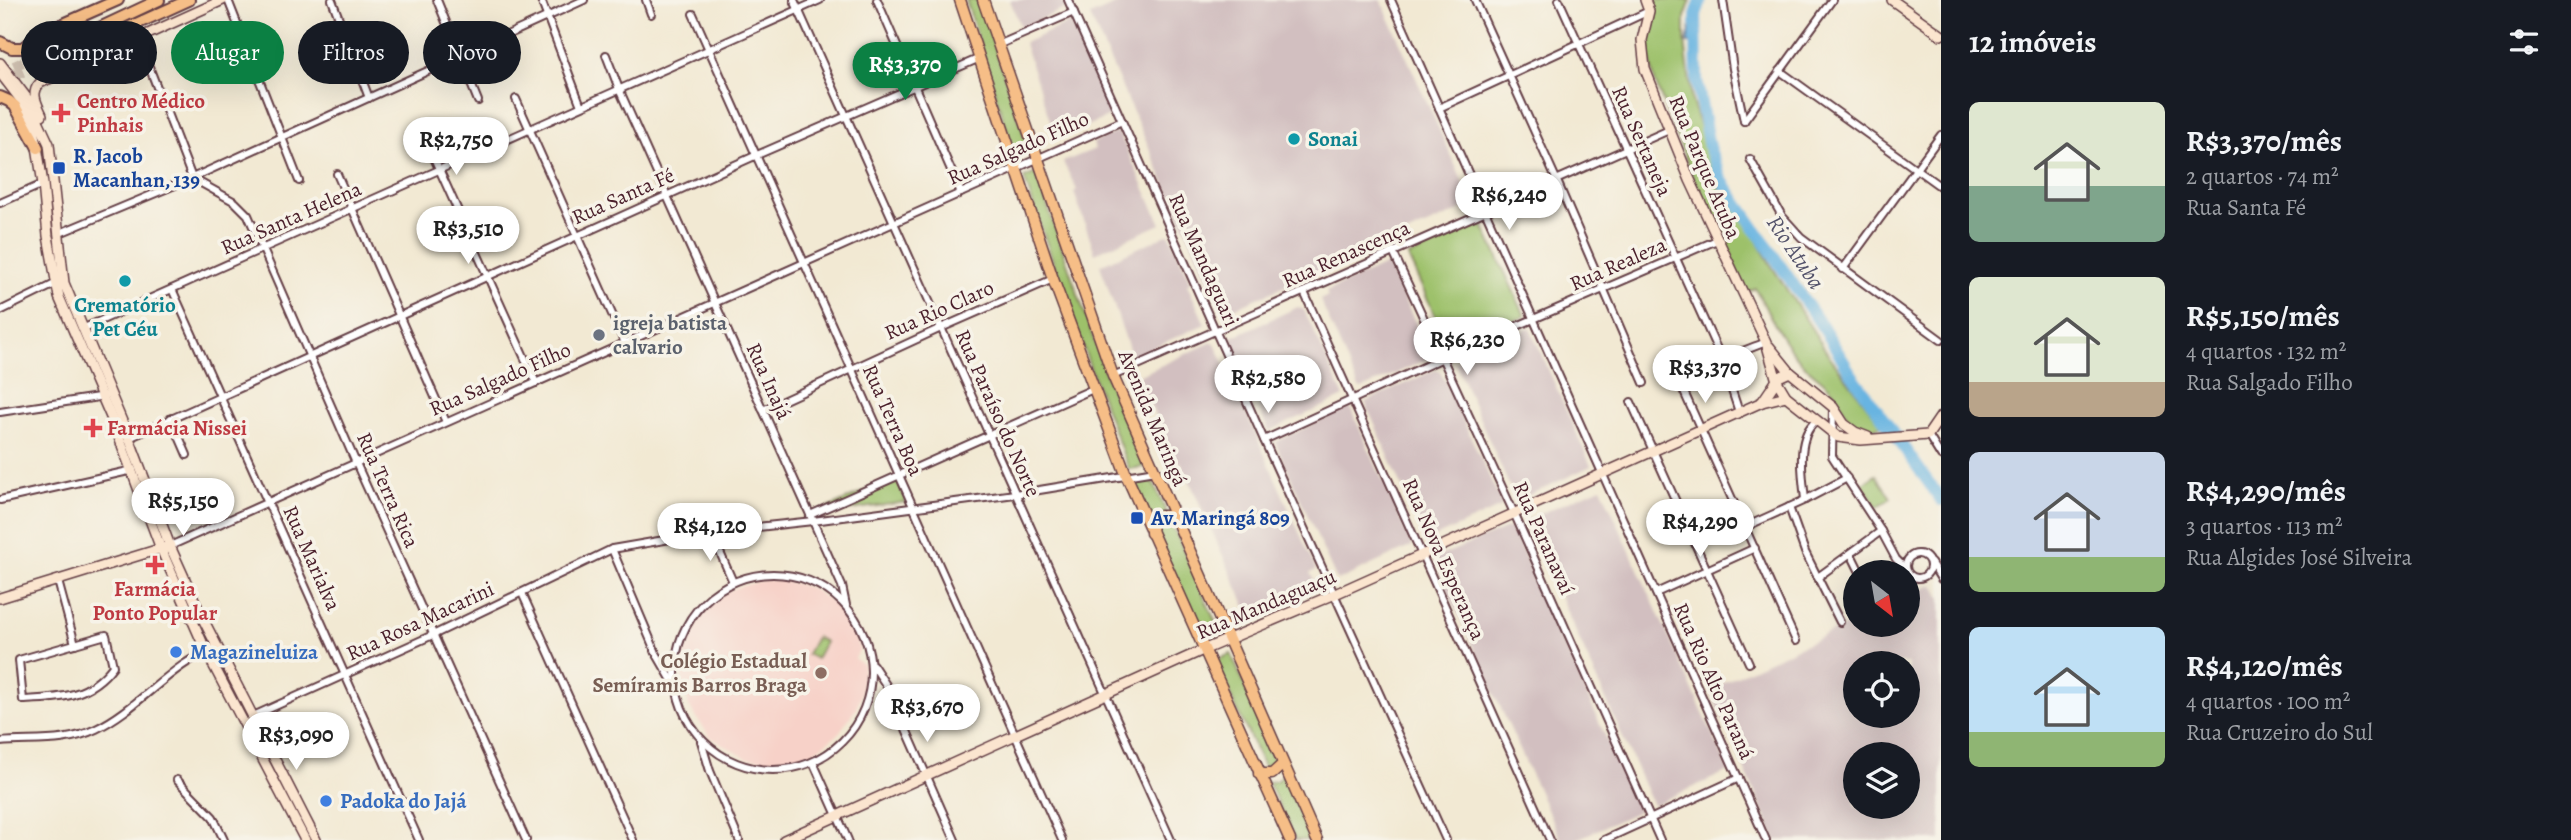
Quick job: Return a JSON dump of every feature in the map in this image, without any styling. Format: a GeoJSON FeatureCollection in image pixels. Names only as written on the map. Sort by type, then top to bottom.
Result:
{"type":"FeatureCollection","features":[{"type":"Feature","properties":{"kind":"highway"},"geometry":{"type":"LineString","coordinates":[[0,42],[12,48],[22,48],[59,26],[118,0]]}},
{"type":"Feature","properties":{"kind":"highway"},"geometry":{"type":"LineString","coordinates":[[159,0],[79,43],[189,0]]}},
{"type":"Feature","properties":{"kind":"highway"},"geometry":{"type":"LineString","coordinates":[[0,97],[15,106],[43,146]]}},
{"type":"Feature","properties":{"kind":"main road","name":"Avenida Maringá"},"geometry":{"type":"LineString","coordinates":[[960,0],[1053,279],[1127,477],[1290,840]]}},
{"type":"Feature","properties":{"kind":"main road","name":"Avenida Maringá"},"geometry":{"type":"LineString","coordinates":[[983,0],[1113,376],[1317,840]]}},
{"type":"Feature","properties":{"kind":"main road"},"geometry":{"type":"LineString","coordinates":[[1152,534],[1152,523],[1159,516],[1170,516],[1177,523]]}},
{"type":"Feature","properties":{"kind":"main road"},"geometry":{"type":"LineString","coordinates":[[1259,774],[1272,775],[1283,764]]}},
{"type":"Feature","properties":{"kind":"street"},"geometry":{"type":"LineString","coordinates":[[157,30],[225,0],[299,181]]}},
{"type":"Feature","properties":{"kind":"street"},"geometry":{"type":"LineString","coordinates":[[332,0],[369,98]]}},
{"type":"Feature","properties":{"kind":"street"},"geometry":{"type":"LineString","coordinates":[[437,0],[446,21]]}},
{"type":"Feature","properties":{"kind":"street"},"geometry":{"type":"LineString","coordinates":[[541,0],[581,106]]}},
{"type":"Feature","properties":{"kind":"street"},"geometry":{"type":"LineString","coordinates":[[521,29],[584,0]]}},
{"type":"Feature","properties":{"kind":"street"},"geometry":{"type":"LineString","coordinates":[[646,0],[651,14]]}},
{"type":"Feature","properties":{"kind":"street","name":"Rua Paraíso do Norte"},"geometry":{"type":"LineString","coordinates":[[794,0],[1171,840]]}},
{"type":"Feature","properties":{"kind":"street","name":"Rua Santa Helena"},"geometry":{"type":"LineString","coordinates":[[82,329],[820,0]]}},
{"type":"Feature","properties":{"kind":"street"},"geometry":{"type":"LineString","coordinates":[[877,0],[961,193]]}},
{"type":"Feature","properties":{"kind":"street","name":"Rua Mandaguari"},"geometry":{"type":"LineString","coordinates":[[1068,0],[1446,840]]}},
{"type":"Feature","properties":{"kind":"street"},"geometry":{"type":"LineString","coordinates":[[1475,0],[1644,383]]}},
{"type":"Feature","properties":{"kind":"street","name":"Rua Sertaneja"},"geometry":{"type":"LineString","coordinates":[[1559,0],[1722,360],[1739,412]]}},
{"type":"Feature","properties":{"kind":"street","name":"Rua Parque Atuba"},"geometry":{"type":"LineString","coordinates":[[1645,0],[1648,11],[1642,40],[1644,69],[1717,240],[1766,342]]}},
{"type":"Feature","properties":{"kind":"street"},"geometry":{"type":"LineString","coordinates":[[1723,0],[1732,69],[1744,121],[1832,0]]}},
{"type":"Feature","properties":{"kind":"street"},"geometry":{"type":"LineString","coordinates":[[1892,0],[1941,35]]}},
{"type":"Feature","properties":{"kind":"street","name":"Rua Rio Alto Paraná"},"geometry":{"type":"LineString","coordinates":[[1393,1],[1766,840]]}},
{"type":"Feature","properties":{"kind":"street"},"geometry":{"type":"LineString","coordinates":[[1439,108],[1648,11]]}},
{"type":"Feature","properties":{"kind":"street"},"geometry":{"type":"LineString","coordinates":[[998,45],[1074,12]]}},
{"type":"Feature","properties":{"kind":"street","name":"Rua Terra Boa"},"geometry":{"type":"LineString","coordinates":[[693,14],[1062,840]]}},
{"type":"Feature","properties":{"kind":"street","name":"Rua Inajá"},"geometry":{"type":"LineString","coordinates":[[606,55],[842,586],[846,606]]}},
{"type":"Feature","properties":{"kind":"street","name":"Rua Santa Fé"},"geometry":{"type":"LineString","coordinates":[[129,438],[486,275],[980,58]]}},
{"type":"Feature","properties":{"kind":"street"},"geometry":{"type":"LineString","coordinates":[[0,63],[43,146],[60,233],[64,283],[133,470],[206,651],[305,840]]}},
{"type":"Feature","properties":{"kind":"street"},"geometry":{"type":"LineString","coordinates":[[1780,71],[1941,187]]}},
{"type":"Feature","properties":{"kind":"street"},"geometry":{"type":"LineString","coordinates":[[48,236],[192,178],[423,73]]}},
{"type":"Feature","properties":{"kind":"street"},"geometry":{"type":"LineString","coordinates":[[40,84],[34,96],[47,128],[43,146],[43,184],[55,284],[129,438],[166,547],[316,840]]}},
{"type":"Feature","properties":{"kind":"street"},"geometry":{"type":"LineString","coordinates":[[156,84],[192,178]]}},
{"type":"Feature","properties":{"kind":"street"},"geometry":{"type":"LineString","coordinates":[[471,84],[478,101]]}},
{"type":"Feature","properties":{"kind":"street"},"geometry":{"type":"LineString","coordinates":[[516,99],[624,341]]}},
{"type":"Feature","properties":{"kind":"street","name":"Rua Salgado Filho"},"geometry":{"type":"LineString","coordinates":[[0,598],[166,547],[1122,121]]}},
{"type":"Feature","properties":{"kind":"street","name":"Rua Renascença"},"geometry":{"type":"LineString","coordinates":[[1113,376],[1669,130]]}},
{"type":"Feature","properties":{"kind":"street"},"geometry":{"type":"LineString","coordinates":[[1843,269],[1941,135]]}},
{"type":"Feature","properties":{"kind":"street"},"geometry":{"type":"LineString","coordinates":[[425,138],[536,383]]}},
{"type":"Feature","properties":{"kind":"street"},"geometry":{"type":"LineString","coordinates":[[1750,159],[1775,205],[1791,227],[1843,269],[1941,340]]}},
{"type":"Feature","properties":{"kind":"street"},"geometry":{"type":"LineString","coordinates":[[337,174],[446,422]]}},
{"type":"Feature","properties":{"kind":"street","name":"Rua Terra Rica"},"geometry":{"type":"LineString","coordinates":[[192,178],[242,208],[248,215],[356,463],[526,840]]}},
{"type":"Feature","properties":{"kind":"street"},"geometry":{"type":"LineString","coordinates":[[0,203],[43,184]]}},
{"type":"Feature","properties":{"kind":"street","name":"Rua Realeza"},"geometry":{"type":"LineString","coordinates":[[1264,440],[1443,358],[1717,240]]}},
{"type":"Feature","properties":{"kind":"street","name":"Rua Paranavaí"},"geometry":{"type":"LineString","coordinates":[[1393,252],[1514,513],[1660,840]]}},
{"type":"Feature","properties":{"kind":"street","name":"Rua Rio Claro"},"geometry":{"type":"LineString","coordinates":[[762,411],[1053,279]]}},
{"type":"Feature","properties":{"kind":"street"},"geometry":{"type":"LineString","coordinates":[[0,311],[55,284]]}},
{"type":"Feature","properties":{"kind":"street","name":"Rua Marialva"},"geometry":{"type":"LineString","coordinates":[[172,289],[419,840]]}},
{"type":"Feature","properties":{"kind":"street","name":"Rua Nova Esperança"},"geometry":{"type":"LineString","coordinates":[[1304,292],[1550,840]]}},
{"type":"Feature","properties":{"kind":"street"},"geometry":{"type":"LineString","coordinates":[[1766,342],[1688,378],[1684,391],[1797,641]]}},
{"type":"Feature","properties":{"kind":"street"},"geometry":{"type":"LineString","coordinates":[[1766,342],[1790,372],[1833,407],[1849,429],[1873,439]]}},
{"type":"Feature","properties":{"kind":"street"},"geometry":{"type":"LineString","coordinates":[[1766,342],[1777,381],[1786,396],[1833,434],[1845,439],[1923,435],[1941,416]]}},
{"type":"Feature","properties":{"kind":"street"},"geometry":{"type":"LineString","coordinates":[[1762,402],[1783,373],[1790,372]]}},
{"type":"Feature","properties":{"kind":"street"},"geometry":{"type":"LineString","coordinates":[[812,518],[899,475],[1093,389]]}},
{"type":"Feature","properties":{"kind":"street"},"geometry":{"type":"LineString","coordinates":[[0,412],[107,396]]}},
{"type":"Feature","properties":{"kind":"street","name":"Rua Mandaguaçu"},"geometry":{"type":"LineString","coordinates":[[784,840],[1700,429],[1762,402],[1786,396]]}},
{"type":"Feature","properties":{"kind":"street"},"geometry":{"type":"LineString","coordinates":[[1631,402],[1749,663]]}},
{"type":"Feature","properties":{"kind":"street"},"geometry":{"type":"LineString","coordinates":[[1805,500],[1802,453],[1811,426],[1816,421],[1827,418],[1833,407]]}},
{"type":"Feature","properties":{"kind":"street"},"geometry":{"type":"LineString","coordinates":[[1833,407],[1832,456],[1897,560]]}},
{"type":"Feature","properties":{"kind":"street"},"geometry":{"type":"LineString","coordinates":[[171,418],[187,455]]}},
{"type":"Feature","properties":{"kind":"street"},"geometry":{"type":"LineString","coordinates":[[1923,435],[1941,456]]}},
{"type":"Feature","properties":{"kind":"street"},"geometry":{"type":"LineString","coordinates":[[1832,456],[1837,446],[1845,439]]}},
{"type":"Feature","properties":{"kind":"street"},"geometry":{"type":"LineString","coordinates":[[0,500],[133,470]]}},
{"type":"Feature","properties":{"kind":"street","name":"Rua Rosa Macarini"},"geometry":{"type":"LineString","coordinates":[[242,722],[346,676],[612,549],[812,518],[1015,494],[1155,471]]}},
{"type":"Feature","properties":{"kind":"street"},"geometry":{"type":"LineString","coordinates":[[1745,527],[1847,478]]}},
{"type":"Feature","properties":{"kind":"street"},"geometry":{"type":"LineString","coordinates":[[1788,507],[1805,552],[1840,622]]}},
{"type":"Feature","properties":{"kind":"street"},"geometry":{"type":"LineString","coordinates":[[1818,578],[1881,531]]}},
{"type":"Feature","properties":{"kind":"street"},"geometry":{"type":"LineString","coordinates":[[711,532],[733,582]]}},
{"type":"Feature","properties":{"kind":"street"},"geometry":{"type":"LineString","coordinates":[[1656,593],[1755,548]]}},
{"type":"Feature","properties":{"kind":"street"},"geometry":{"type":"LineString","coordinates":[[1891,548],[1909,558],[1920,554],[1930,561],[1941,581]]}},
{"type":"Feature","properties":{"kind":"street"},"geometry":{"type":"LineString","coordinates":[[612,549],[656,653],[675,684],[684,714],[700,739],[710,771],[739,840]]}},
{"type":"Feature","properties":{"kind":"street"},"geometry":{"type":"LineString","coordinates":[[1851,554],[1854,560]]}},
{"type":"Feature","properties":{"kind":"street"},"geometry":{"type":"LineString","coordinates":[[1925,577],[1930,570],[1930,561]]}},
{"type":"Feature","properties":{"kind":"street"},"geometry":{"type":"LineString","coordinates":[[675,684],[678,647],[694,613],[712,595],[733,582],[753,576],[794,576],[813,582],[831,592],[846,606],[866,638],[871,680],[862,714],[842,742],[813,762],[790,769],[765,771],[730,761],[700,739]]}},
{"type":"Feature","properties":{"kind":"street"},"geometry":{"type":"LineString","coordinates":[[1920,578],[1941,581]]}},
{"type":"Feature","properties":{"kind":"street"},"geometry":{"type":"LineString","coordinates":[[58,581],[75,644]]}},
{"type":"Feature","properties":{"kind":"street"},"geometry":{"type":"LineString","coordinates":[[522,593],[633,840]]}},
{"type":"Feature","properties":{"kind":"street"},"geometry":{"type":"LineString","coordinates":[[106,635],[113,666],[77,695],[23,700],[19,660],[75,644],[106,635]]}},
{"type":"Feature","properties":{"kind":"street"},"geometry":{"type":"LineString","coordinates":[[0,742],[71,739],[97,729],[126,710],[164,677],[217,647]]}},
{"type":"Feature","properties":{"kind":"street"},"geometry":{"type":"LineString","coordinates":[[871,663],[888,688],[955,840]]}},
{"type":"Feature","properties":{"kind":"street"},"geometry":{"type":"LineString","coordinates":[[813,762],[848,840]]}},
{"type":"Feature","properties":{"kind":"street"},"geometry":{"type":"LineString","coordinates":[[1604,840],[1739,778]]}},
{"type":"Feature","properties":{"kind":"street"},"geometry":{"type":"LineString","coordinates":[[177,780],[213,817],[224,840]]}},
{"type":"Feature","properties":{"kind":"shaded area"},"geometry":{"type":"Polygon","coordinates":[[[1010,0],[1062,0],[1065,6],[1064,9],[1021,28],[1010,0]]]}},
{"type":"Feature","properties":{"kind":"shaded area"},"geometry":{"type":"Polygon","coordinates":[[[1126,0],[1381,0],[1473,205],[1223,313],[1090,16],[1126,0]]]}},
{"type":"Feature","properties":{"kind":"shaded area"},"geometry":{"type":"Polygon","coordinates":[[[1071,22],[1111,113],[1110,116],[1056,138],[1024,43],[1071,22]]]}},
{"type":"Feature","properties":{"kind":"shaded area"},"geometry":{"type":"Polygon","coordinates":[[[1119,133],[1161,224],[1095,253],[1074,192],[1077,190],[1063,162],[1095,149],[1093,143],[1119,133]]]}},
{"type":"Feature","properties":{"kind":"shaded area"},"geometry":{"type":"Polygon","coordinates":[[[1169,234],[1191,282],[1187,284],[1205,324],[1132,357],[1100,265],[1169,234]]]}},
{"type":"Feature","properties":{"kind":"shaded area"},"geometry":{"type":"Polygon","coordinates":[[[1387,264],[1432,357],[1362,389],[1359,388],[1320,300],[1328,296],[1326,292],[1387,264]]]}},
{"type":"Feature","properties":{"kind":"shaded area"},"geometry":{"type":"Polygon","coordinates":[[[1298,307],[1304,310],[1344,397],[1269,431],[1228,339],[1298,307]]]}},
{"type":"Feature","properties":{"kind":"shaded area"},"geometry":{"type":"Polygon","coordinates":[[[1530,328],[1591,466],[1516,501],[1455,362],[1530,328]]]}},
{"type":"Feature","properties":{"kind":"shaded area"},"geometry":{"type":"Polygon","coordinates":[[[1212,342],[1215,343],[1316,570],[1310,573],[1316,584],[1262,607],[1264,613],[1251,618],[1181,462],[1176,463],[1138,376],[1212,342]]]}},
{"type":"Feature","properties":{"kind":"shaded area"},"geometry":{"type":"Polygon","coordinates":[[[1435,370],[1440,371],[1502,504],[1501,507],[1426,541],[1365,402],[1435,370]]]}},
{"type":"Feature","properties":{"kind":"shaded area"},"geometry":{"type":"Polygon","coordinates":[[[1350,407],[1412,546],[1337,581],[1275,442],[1350,407]]]}},
{"type":"Feature","properties":{"kind":"shaded area"},"geometry":{"type":"Polygon","coordinates":[[[1601,487],[1729,771],[1653,805],[1526,520],[1601,487]]]}},
{"type":"Feature","properties":{"kind":"shaded area"},"geometry":{"type":"Polygon","coordinates":[[[1512,528],[1639,811],[1575,840],[1561,840],[1433,559],[1512,528]]]}},
{"type":"Feature","properties":{"kind":"shaded area"},"geometry":{"type":"Polygon","coordinates":[[[765,580],[783,580],[811,588],[833,603],[842,612],[856,636],[860,648],[855,659],[864,665],[861,695],[856,709],[838,734],[811,754],[777,762],[747,758],[710,737],[689,707],[682,677],[685,646],[700,616],[722,595],[735,588],[765,580]]]}},
{"type":"Feature","properties":{"kind":"shaded area"},"geometry":{"type":"Polygon","coordinates":[[[1935,586],[1941,599],[1941,840],[1776,840],[1709,689],[1843,627],[1843,637],[1920,637],[1920,591],[1935,586]]]}},
{"type":"Feature","properties":{"kind":"green space"},"geometry":{"type":"Polygon","coordinates":[[[966,0],[979,0],[1028,147],[1014,153],[966,0]]]}},
{"type":"Feature","properties":{"kind":"green space"},"geometry":{"type":"Polygon","coordinates":[[[1651,0],[1691,0],[1685,17],[1685,41],[1692,101],[1720,190],[1748,224],[1828,354],[1882,425],[1865,432],[1854,424],[1833,390],[1801,362],[1787,345],[1755,288],[1746,292],[1696,185],[1655,82],[1647,47],[1654,13],[1651,0]]]}},
{"type":"Feature","properties":{"kind":"green space"},"geometry":{"type":"Polygon","coordinates":[[[1036,173],[1107,378],[1144,467],[1129,469],[1095,381],[1024,178],[1036,173]]]}},
{"type":"Feature","properties":{"kind":"green space"},"geometry":{"type":"Polygon","coordinates":[[[1482,223],[1525,316],[1451,350],[1408,257],[1482,223]]]}},
{"type":"Feature","properties":{"kind":"green space"},"geometry":{"type":"Polygon","coordinates":[[[1876,475],[1891,498],[1877,507],[1862,484],[1876,475]]]}},
{"type":"Feature","properties":{"kind":"green space"},"geometry":{"type":"Polygon","coordinates":[[[896,477],[907,502],[813,515],[896,477]]]}},
{"type":"Feature","properties":{"kind":"green space"},"geometry":{"type":"Polygon","coordinates":[[[1152,480],[1220,632],[1203,640],[1134,484],[1152,480]]]}},
{"type":"Feature","properties":{"kind":"green space"},"geometry":{"type":"Polygon","coordinates":[[[816,637],[825,642],[816,659],[807,654],[816,637]]]}},
{"type":"Feature","properties":{"kind":"green space"},"geometry":{"type":"Polygon","coordinates":[[[1231,654],[1276,765],[1266,771],[1214,661],[1231,654]]]}},
{"type":"Feature","properties":{"kind":"green space"},"geometry":{"type":"Polygon","coordinates":[[[1283,775],[1312,840],[1295,840],[1268,782],[1277,781],[1283,775]]]}},
{"type":"Feature","properties":{"kind":"water"},"geometry":{"type":"Polygon","coordinates":[[[1697,0],[1704,0],[1699,43],[1687,43],[1697,0]]]}},
{"type":"Feature","properties":{"kind":"waterway","name":"Rio Atuba"},"geometry":{"type":"LineString","coordinates":[[1701,0],[1696,15],[1697,81],[1709,147],[1721,179],[1826,332],[1850,372],[1941,500]]}},
{"type":"Feature","properties":{"kind":"tunnel"},"geometry":{"type":"LineString","coordinates":[[0,72],[21,63]]}},
{"type":"Feature","properties":{"kind":"tunnel"},"geometry":{"type":"LineString","coordinates":[[0,81],[21,73]]}},
{"type":"Feature","properties":{"kind":"place","name":"Centro Médico Pinhais"},"geometry":{"type":"Point","coordinates":[61,113]}},
{"type":"Feature","properties":{"kind":"place","name":"Sonai"},"geometry":{"type":"Point","coordinates":[1294,139]}},
{"type":"Feature","properties":{"kind":"place","name":"R. Jacob Macanhan, 139"},"geometry":{"type":"Point","coordinates":[59,168]}},
{"type":"Feature","properties":{"kind":"place","name":"Crematório Pet Céu"},"geometry":{"type":"Point","coordinates":[125,281]}},
{"type":"Feature","properties":{"kind":"place","name":"igreja batista calvario"},"geometry":{"type":"Point","coordinates":[599,335]}},
{"type":"Feature","properties":{"kind":"place","name":"Farmácia Nissei"},"geometry":{"type":"Point","coordinates":[93,428]}},
{"type":"Feature","properties":{"kind":"place","name":"Av. Maringá 809"},"geometry":{"type":"Point","coordinates":[1137,518]}},
{"type":"Feature","properties":{"kind":"place","name":"Farmácia Ponto Popular"},"geometry":{"type":"Point","coordinates":[155,565]}},
{"type":"Feature","properties":{"kind":"place","name":"Magazineluiza"},"geometry":{"type":"Point","coordinates":[176,652]}},
{"type":"Feature","properties":{"kind":"place","name":"Colégio Estadual Semíramis Barros Braga"},"geometry":{"type":"Point","coordinates":[821,673]}},
{"type":"Feature","properties":{"kind":"place","name":"Padoka do Jajá"},"geometry":{"type":"Point","coordinates":[326,801]}}]}
